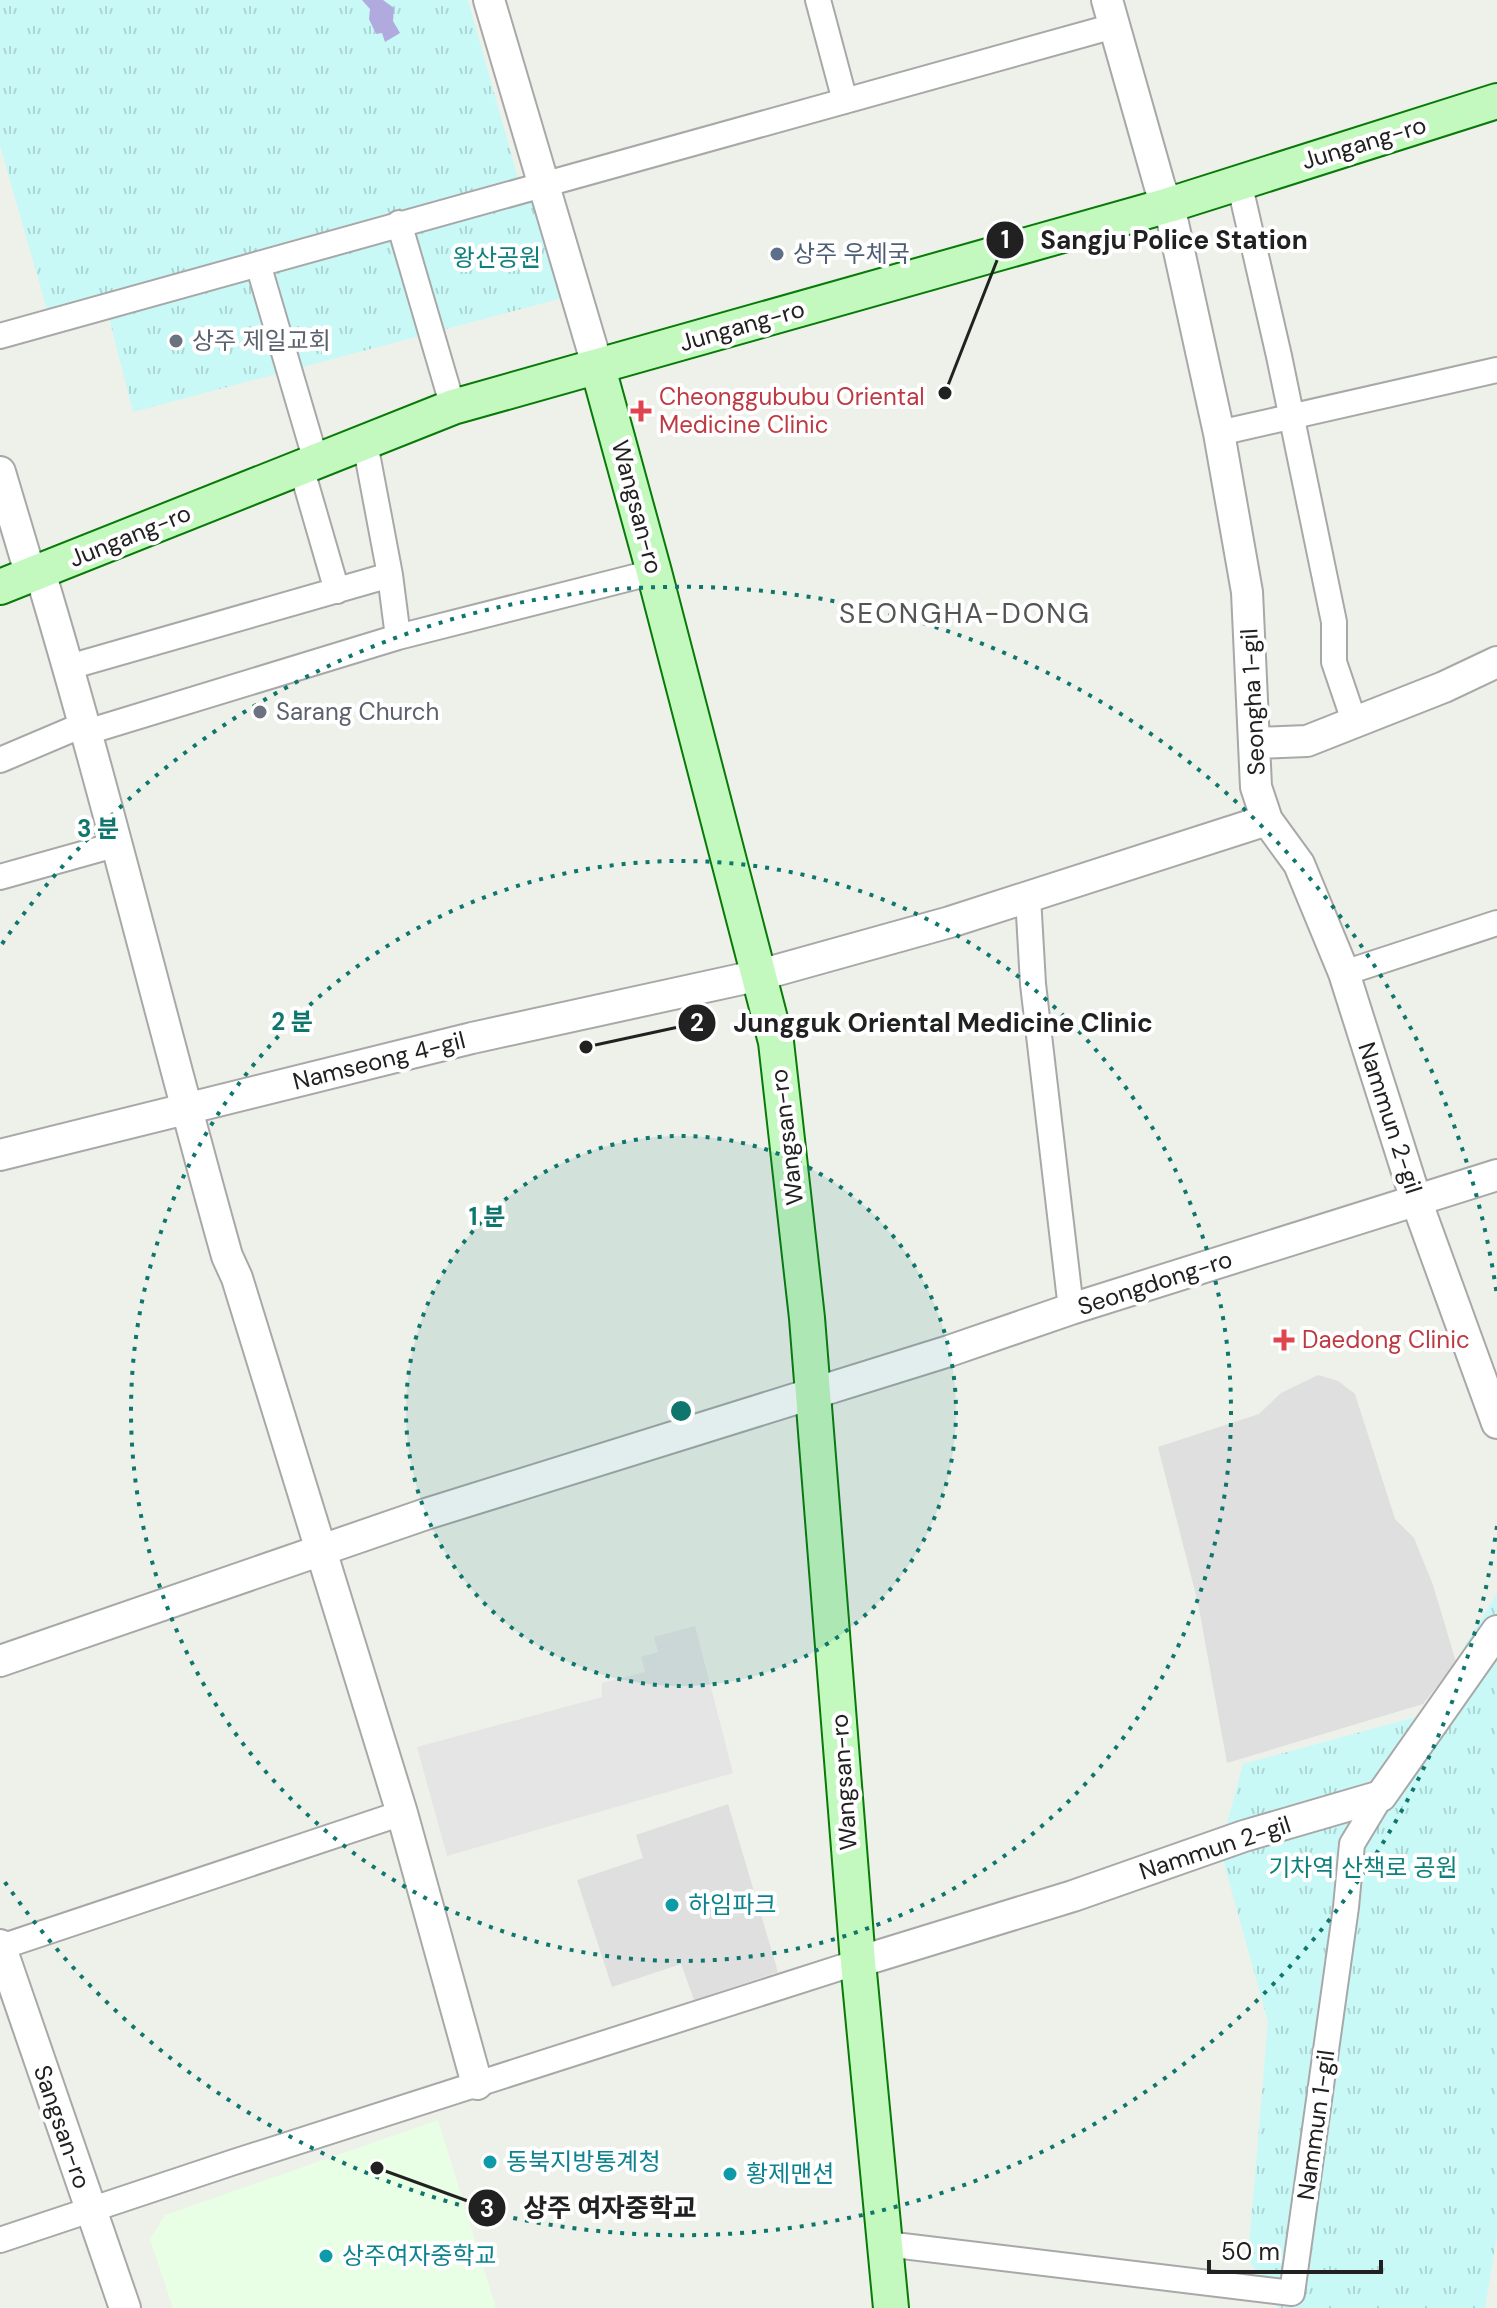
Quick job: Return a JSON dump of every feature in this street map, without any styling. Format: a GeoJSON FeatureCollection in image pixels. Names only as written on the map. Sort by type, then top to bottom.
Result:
{"type":"FeatureCollection","features":[{"type":"Feature","properties":{"kind":"main road","name":"Jungang-ro"},"geometry":{"type":"LineString","coordinates":[[24,578],[453,407],[1169,205],[1497,101]]}},
{"type":"Feature","properties":{"kind":"main road","name":"Wangsan-ro"},"geometry":{"type":"LineString","coordinates":[[598,368],[776,1042],[814,1392],[858,1962],[891,2308]]}},
{"type":"Feature","properties":{"kind":"street","name":"Wangsan-ro"},"geometry":{"type":"LineString","coordinates":[[489,0],[598,368]]}},
{"type":"Feature","properties":{"kind":"street"},"geometry":{"type":"LineString","coordinates":[[818,0],[845,101]]}},
{"type":"Feature","properties":{"kind":"street"},"geometry":{"type":"LineString","coordinates":[[0,336],[845,101],[1111,13]]}},
{"type":"Feature","properties":{"kind":"street","name":"Seongha 1-gil"},"geometry":{"type":"LineString","coordinates":[[1111,13],[1160,187],[1169,205],[1219,433],[1247,592],[1256,787],[1267,820]]}},
{"type":"Feature","properties":{"kind":"street"},"geometry":{"type":"LineString","coordinates":[[1239,182],[1334,622],[1334,662],[1355,724]]}},
{"type":"Feature","properties":{"kind":"street"},"geometry":{"type":"LineString","coordinates":[[399,223],[453,407]]}},
{"type":"Feature","properties":{"kind":"street"},"geometry":{"type":"LineString","coordinates":[[258,264],[337,591]]}},
{"type":"Feature","properties":{"kind":"street"},"geometry":{"type":"LineString","coordinates":[[1219,433],[1497,370]]}},
{"type":"Feature","properties":{"kind":"street"},"geometry":{"type":"LineString","coordinates":[[365,443],[390,575],[398,637]]}},
{"type":"Feature","properties":{"kind":"street"},"geometry":{"type":"LineString","coordinates":[[0,472],[24,578],[69,667],[227,1256],[237,1278],[402,1813],[477,2084]]}},
{"type":"Feature","properties":{"kind":"street"},"geometry":{"type":"LineString","coordinates":[[0,760],[86,728],[398,637],[654,572]]}},
{"type":"Feature","properties":{"kind":"street"},"geometry":{"type":"LineString","coordinates":[[69,667],[390,575]]}},
{"type":"Feature","properties":{"kind":"street"},"geometry":{"type":"LineString","coordinates":[[1256,743],[1307,741],[1355,724],[1497,662]]}},
{"type":"Feature","properties":{"kind":"street"},"geometry":{"type":"LineString","coordinates":[[760,975],[1028,897],[1267,820]]}},
{"type":"Feature","properties":{"kind":"street","name":"Nammun 2-gil"},"geometry":{"type":"LineString","coordinates":[[1267,820],[1299,864],[1344,973],[1416,1200],[1497,1423]]}},
{"type":"Feature","properties":{"kind":"street"},"geometry":{"type":"LineString","coordinates":[[0,877],[118,844]]}},
{"type":"Feature","properties":{"kind":"street"},"geometry":{"type":"LineString","coordinates":[[1028,897],[1033,984],[1071,1309]]}},
{"type":"Feature","properties":{"kind":"street"},"geometry":{"type":"LineString","coordinates":[[1344,973],[1497,923]]}},
{"type":"Feature","properties":{"kind":"street","name":"Namseong 4-gil"},"geometry":{"type":"LineString","coordinates":[[0,1155],[472,1038],[760,975]]}},
{"type":"Feature","properties":{"kind":"street","name":"Seongdong-ro"},"geometry":{"type":"LineString","coordinates":[[0,1661],[505,1488],[949,1351],[1071,1309],[1497,1175]]}},
{"type":"Feature","properties":{"kind":"street"},"geometry":{"type":"LineString","coordinates":[[1381,1796],[1497,1631]]}},
{"type":"Feature","properties":{"kind":"street","name":"Nammun 2-gil"},"geometry":{"type":"LineString","coordinates":[[858,1962],[1073,1896],[1244,1836],[1381,1796]]}},
{"type":"Feature","properties":{"kind":"street","name":"Nammun 1-gil"},"geometry":{"type":"LineString","coordinates":[[886,2244],[1294,2300],[1352,1844],[1381,1796]]}},
{"type":"Feature","properties":{"kind":"street"},"geometry":{"type":"LineString","coordinates":[[1326,1812],[1352,1844]]}},
{"type":"Feature","properties":{"kind":"street"},"geometry":{"type":"LineString","coordinates":[[0,1946],[402,1813]]}},
{"type":"Feature","properties":{"kind":"street","name":"Sangsan-ro"},"geometry":{"type":"LineString","coordinates":[[0,1946],[125,2308]]}},
{"type":"Feature","properties":{"kind":"street"},"geometry":{"type":"LineString","coordinates":[[0,2240],[858,1962]]}},
{"type":"Feature","properties":{"kind":"shaded area"},"geometry":{"type":"Polygon","coordinates":[[[362,0],[383,0],[394,8],[393,21],[400,33],[385,42],[382,33],[376,34],[369,19],[370,9],[362,0]]]}},
{"type":"Feature","properties":{"kind":"shaded area"},"geometry":{"type":"Polygon","coordinates":[[[1318,1375],[1338,1381],[1355,1394],[1395,1519],[1414,1538],[1433,1585],[1456,1662],[1423,1704],[1227,1763],[1198,1603],[1158,1447],[1259,1414],[1281,1393],[1318,1375]]]}},
{"type":"Feature","properties":{"kind":"shaded area"},"geometry":{"type":"Polygon","coordinates":[[[695,1626],[733,1773],[447,1856],[417,1747],[602,1697],[602,1683],[645,1672],[641,1657],[658,1652],[654,1637],[695,1626]]]}},
{"type":"Feature","properties":{"kind":"shaded area"},"geometry":{"type":"Polygon","coordinates":[[[728,1804],[778,1972],[694,2000],[681,1964],[612,1987],[577,1880],[643,1858],[636,1835],[728,1804]]]}},
{"type":"Feature","properties":{"kind":"shaded area"},"geometry":{"type":"Polygon","coordinates":[[[438,2120],[496,2308],[173,2308],[150,2239],[165,2215],[438,2120]]]}},
{"type":"Feature","properties":{"kind":"green space"},"geometry":{"type":"Polygon","coordinates":[[[0,0],[468,0],[518,178],[48,313],[0,146],[0,0]]]}},
{"type":"Feature","properties":{"kind":"green space","name":"왕산공원"},"geometry":{"type":"Polygon","coordinates":[[[538,190],[570,296],[133,412],[107,310],[538,190]]]}},
{"type":"Feature","properties":{"kind":"green space","name":"기차역 산책로 공원"},"geometry":{"type":"Polygon","coordinates":[[[1497,1593],[1497,2235],[1485,2308],[1278,2308],[1248,2258],[1268,2022],[1220,1849],[1243,1764],[1423,1715],[1497,1593]]]}},
{"type":"Feature","properties":{"kind":"place","name":"상주 우체국"},"geometry":{"type":"Point","coordinates":[777,254]}},
{"type":"Feature","properties":{"kind":"place","name":"상주 제일교회"},"geometry":{"type":"Point","coordinates":[176,341]}},
{"type":"Feature","properties":{"kind":"place","name":"Sangju Police Station"},"geometry":{"type":"Point","coordinates":[945,393]}},
{"type":"Feature","properties":{"kind":"place","name":"Cheonggububu Oriental Medicine Clinic"},"geometry":{"type":"Point","coordinates":[641,411]}},
{"type":"Feature","properties":{"kind":"place","name":"Sarang Church"},"geometry":{"type":"Point","coordinates":[260,712]}},
{"type":"Feature","properties":{"kind":"place","name":"Jungguk Oriental Medicine Clinic"},"geometry":{"type":"Point","coordinates":[586,1047]}},
{"type":"Feature","properties":{"kind":"place","name":"Daedong Clinic"},"geometry":{"type":"Point","coordinates":[1284,1340]}},
{"type":"Feature","properties":{"kind":"place","name":"하임파크"},"geometry":{"type":"Point","coordinates":[672,1905]}},
{"type":"Feature","properties":{"kind":"place","name":"동북지방통계청"},"geometry":{"type":"Point","coordinates":[490,2162]}},
{"type":"Feature","properties":{"kind":"place","name":"상주 여자중학교"},"geometry":{"type":"Point","coordinates":[377,2168]}},
{"type":"Feature","properties":{"kind":"place","name":"황제맨션"},"geometry":{"type":"Point","coordinates":[730,2174]}},
{"type":"Feature","properties":{"kind":"place","name":"상주여자중학교"},"geometry":{"type":"Point","coordinates":[326,2256]}},
{"type":"Feature","properties":{"kind":"district","name":"SEONGHA-DONG"},"geometry":{"type":"Point","coordinates":[965,613]}}]}
